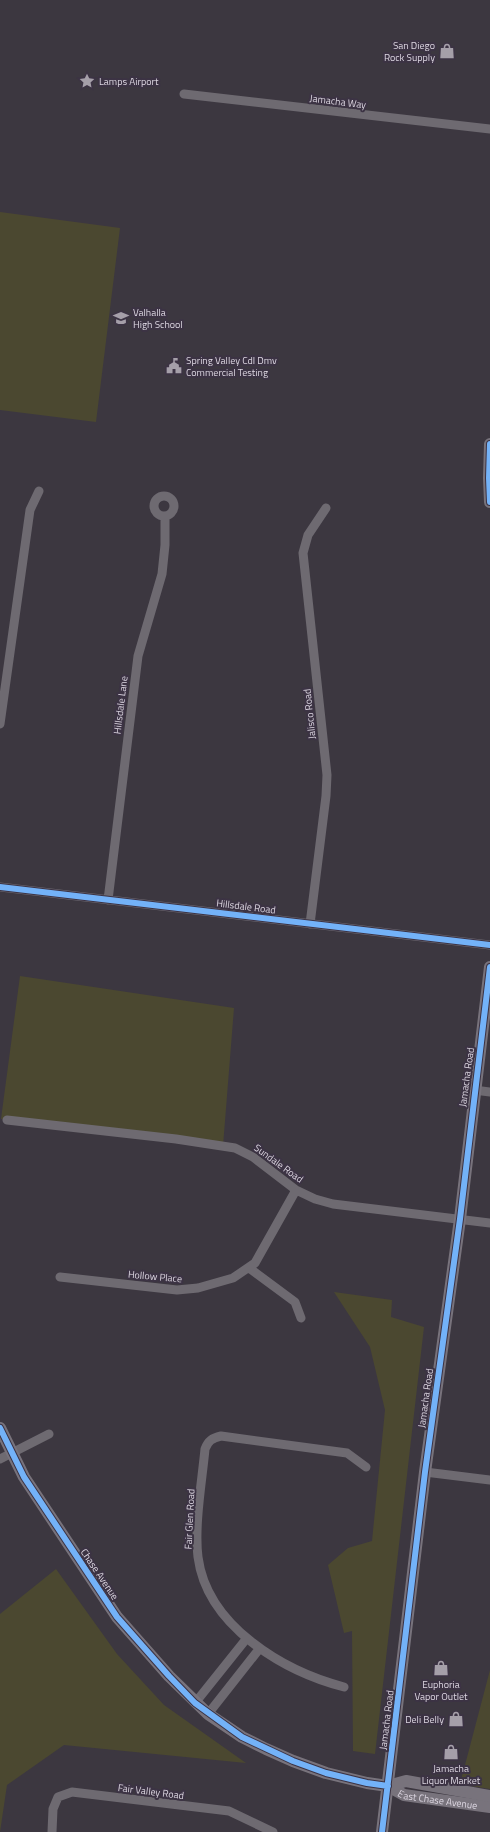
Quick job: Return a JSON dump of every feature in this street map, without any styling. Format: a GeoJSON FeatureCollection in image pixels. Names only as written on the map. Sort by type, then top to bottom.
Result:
{"type":"FeatureCollection","features":[{"type":"Feature","properties":{"kind":"main road"},"geometry":{"type":"LineString","coordinates":[[490,444],[490,502]]}},
{"type":"Feature","properties":{"kind":"main road","name":"Jamacha Road"},"geometry":{"type":"LineString","coordinates":[[382,1832],[425,1472],[460,1219],[474,1090],[490,967]]}},
{"type":"Feature","properties":{"kind":"main road","name":"Chase Avenue"},"geometry":{"type":"LineString","coordinates":[[0,1428],[11,1453],[45,1511],[117,1617],[168,1676],[208,1714]]}},
{"type":"Feature","properties":{"kind":"main road","name":"East Chase Avenue"},"geometry":{"type":"LineString","coordinates":[[208,1714],[242,1737],[293,1761],[326,1773],[366,1783],[388,1786],[404,1795],[490,1807]]}},
{"type":"Feature","properties":{"kind":"main road","name":"East Chase Avenue"},"geometry":{"type":"LineString","coordinates":[[388,1786],[406,1781],[490,1796]]}},
{"type":"Feature","properties":{"kind":"street","name":"Jamacha Way"},"geometry":{"type":"LineString","coordinates":[[184,94],[490,129]]}},
{"type":"Feature","properties":{"kind":"street"},"geometry":{"type":"LineString","coordinates":[[0,724],[30,510],[39,491]]}},
{"type":"Feature","properties":{"kind":"street","name":"Jalisco Road"},"geometry":{"type":"LineString","coordinates":[[310,924],[326,796],[327,775],[302,553],[308,535],[326,508]]}},
{"type":"Feature","properties":{"kind":"street","name":"Hillsdale Lane"},"geometry":{"type":"LineString","coordinates":[[108,900],[138,656],[162,574],[166,516]]}},
{"type":"Feature","properties":{"kind":"street","name":"Hillsdale Road"},"geometry":{"type":"LineString","coordinates":[[0,887],[490,945]]}},
{"type":"Feature","properties":{"kind":"street"},"geometry":{"type":"LineString","coordinates":[[474,1090],[490,1092]]}},
{"type":"Feature","properties":{"kind":"street","name":"Sundale Road"},"geometry":{"type":"LineString","coordinates":[[7,1120],[176,1139],[235,1148],[253,1157],[296,1190],[315,1199],[333,1204],[490,1223]]}},
{"type":"Feature","properties":{"kind":"street","name":"Hollow Place"},"geometry":{"type":"LineString","coordinates":[[60,1277],[177,1290],[198,1288],[233,1278],[255,1263],[296,1190]]}},
{"type":"Feature","properties":{"kind":"street"},"geometry":{"type":"LineString","coordinates":[[249,1268],[295,1302],[301,1318]]}},
{"type":"Feature","properties":{"kind":"street"},"geometry":{"type":"LineString","coordinates":[[0,1459],[49,1434]]}},
{"type":"Feature","properties":{"kind":"street","name":"Fair Glen Road"},"geometry":{"type":"LineString","coordinates":[[344,1687],[322,1681],[305,1674],[260,1648],[232,1625],[218,1609],[208,1591],[200,1569],[197,1534],[205,1448],[208,1442],[214,1437],[221,1436],[347,1453],[366,1467]]}},
{"type":"Feature","properties":{"kind":"street"},"geometry":{"type":"LineString","coordinates":[[425,1472],[490,1480]]}},
{"type":"Feature","properties":{"kind":"street"},"geometry":{"type":"LineString","coordinates":[[195,1703],[247,1638]]}},
{"type":"Feature","properties":{"kind":"street"},"geometry":{"type":"LineString","coordinates":[[208,1714],[260,1648]]}},
{"type":"Feature","properties":{"kind":"street","name":"Fair Valley Road"},"geometry":{"type":"LineString","coordinates":[[52,1832],[53,1809],[58,1797],[72,1792],[229,1811],[273,1832]]}},
{"type":"Feature","properties":{"kind":"shaded area"},"geometry":{"type":"Polygon","coordinates":[[[0,212],[120,228],[96,422],[0,410],[0,212]]]}},
{"type":"Feature","properties":{"kind":"shaded area"},"geometry":{"type":"Polygon","coordinates":[[[20,976],[234,1008],[223,1146],[1,1119],[20,976]]]}},
{"type":"Feature","properties":{"kind":"shaded area"},"geometry":{"type":"Polygon","coordinates":[[[334,1292],[392,1300],[391,1317],[424,1327],[375,1754],[353,1751],[352,1631],[344,1633],[328,1565],[348,1548],[372,1541],[385,1410],[370,1347],[334,1292]]]}},
{"type":"Feature","properties":{"kind":"shaded area"},"geometry":{"type":"Polygon","coordinates":[[[56,1569],[117,1654],[164,1705],[246,1763],[64,1745],[7,1785],[0,1832],[0,1614],[56,1569]]]}},
{"type":"Feature","properties":{"kind":"shaded area"},"geometry":{"type":"Polygon","coordinates":[[[490,1670],[490,1789],[460,1784],[490,1670]]]}},
{"type":"Feature","properties":{"kind":"cycle path"},"geometry":{"type":"LineString","coordinates":[[490,444],[490,502]]}},
{"type":"Feature","properties":{"kind":"cycle path"},"geometry":{"type":"LineString","coordinates":[[0,887],[490,945]]}},
{"type":"Feature","properties":{"kind":"cycle path"},"geometry":{"type":"LineString","coordinates":[[382,1832],[425,1472],[460,1219],[490,967]]}},
{"type":"Feature","properties":{"kind":"cycle path"},"geometry":{"type":"LineString","coordinates":[[0,1428],[24,1477],[117,1617],[195,1703],[242,1737],[293,1761],[326,1773],[367,1783],[388,1786]]}},
{"type":"Feature","properties":{"kind":"place","name":"San Diego Rock Supply"},"geometry":{"type":"Point","coordinates":[447,51]}},
{"type":"Feature","properties":{"kind":"place","name":"Lamps Airport"},"geometry":{"type":"Point","coordinates":[87,81]}},
{"type":"Feature","properties":{"kind":"place","name":"Valhalla High School"},"geometry":{"type":"Point","coordinates":[121,318]}},
{"type":"Feature","properties":{"kind":"place","name":"Spring Valley Cdl Dmv Commercial Testing"},"geometry":{"type":"Point","coordinates":[174,366]}},
{"type":"Feature","properties":{"kind":"place","name":"Euphoria Vapor Outlet"},"geometry":{"type":"Point","coordinates":[441,1668]}},
{"type":"Feature","properties":{"kind":"place","name":"Deli Belly"},"geometry":{"type":"Point","coordinates":[456,1719]}},
{"type":"Feature","properties":{"kind":"place","name":"Jamacha Liquor Market"},"geometry":{"type":"Point","coordinates":[451,1752]}}]}
